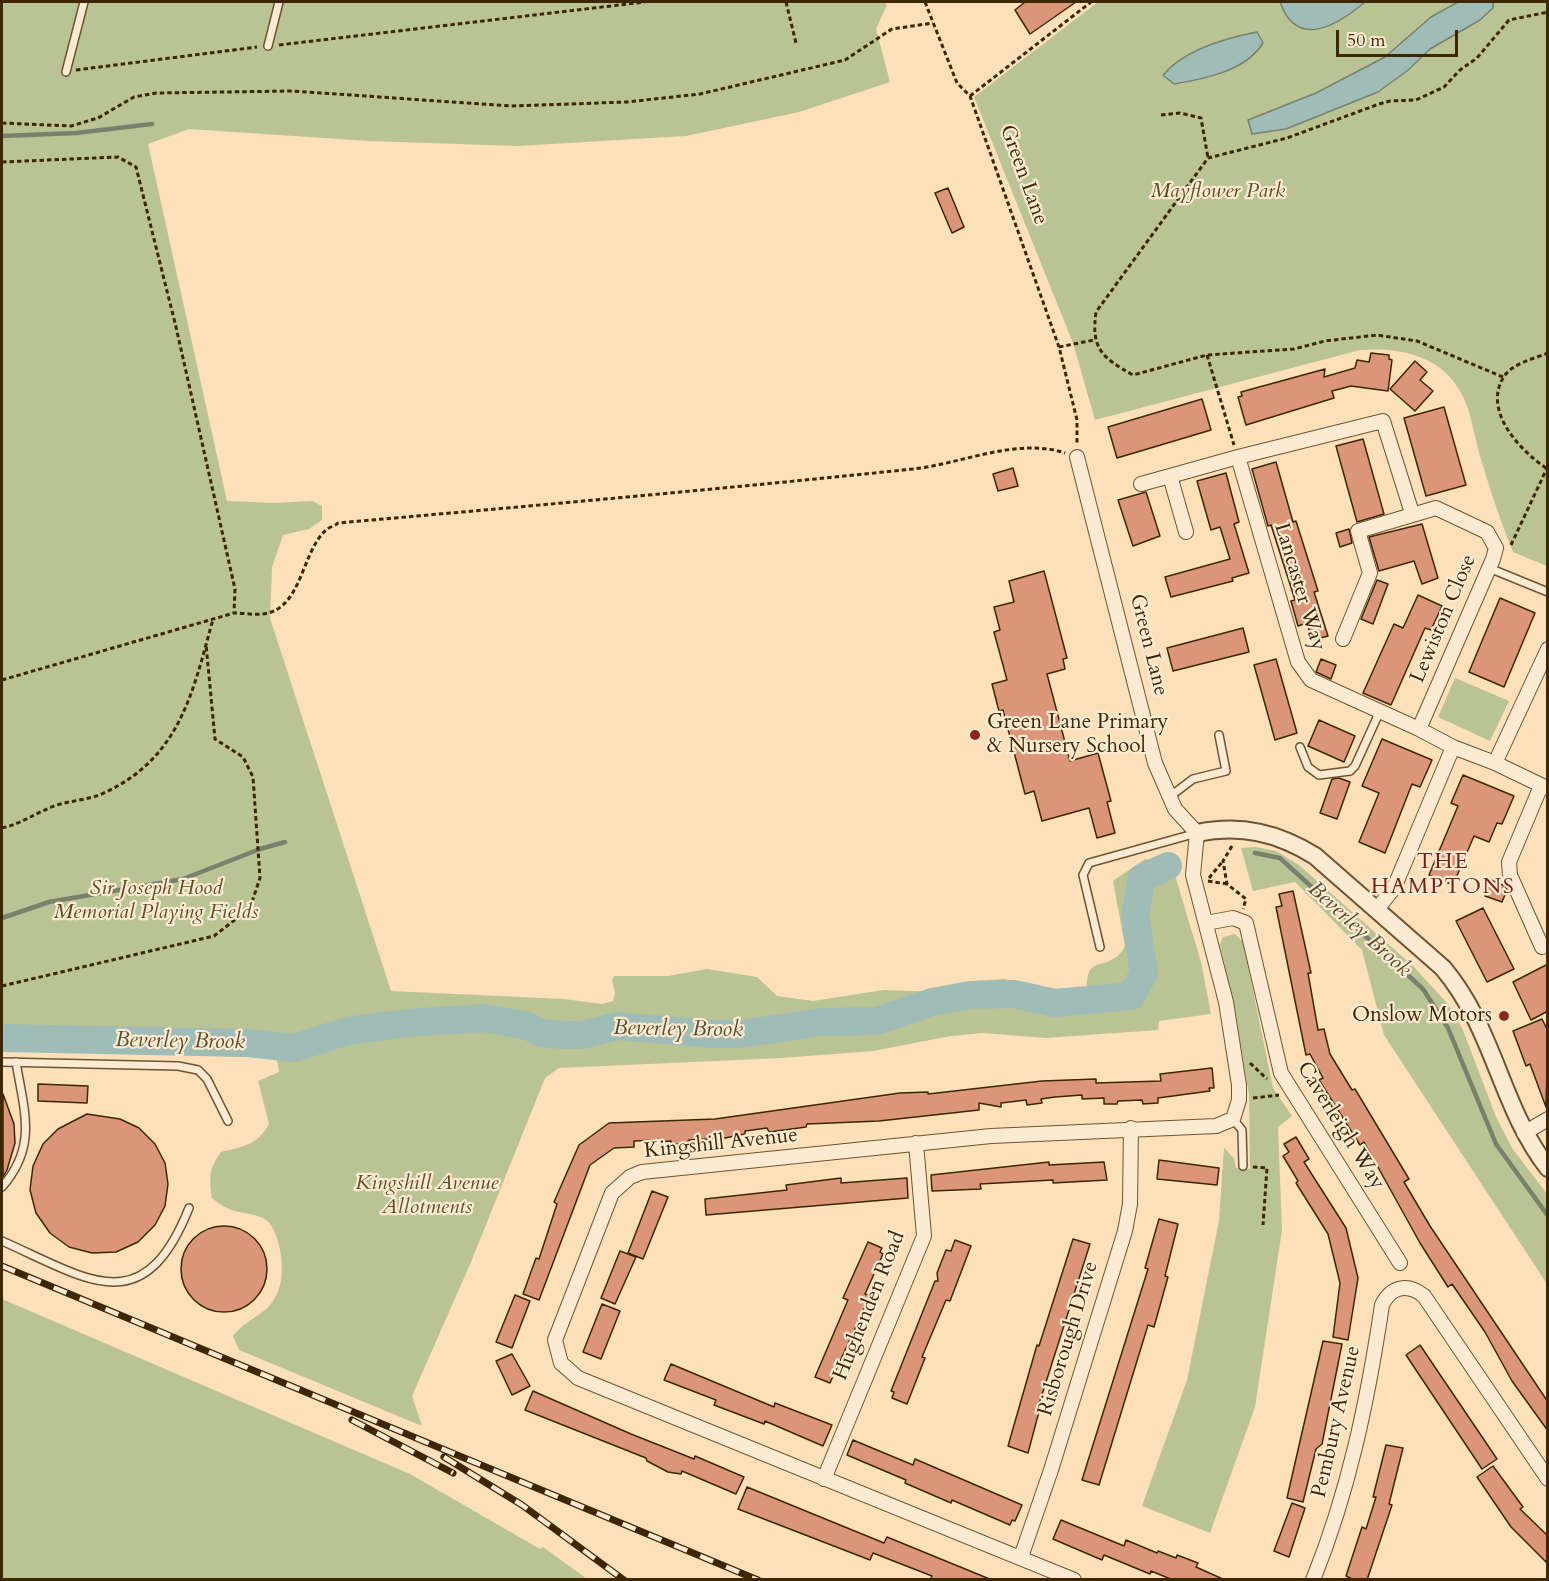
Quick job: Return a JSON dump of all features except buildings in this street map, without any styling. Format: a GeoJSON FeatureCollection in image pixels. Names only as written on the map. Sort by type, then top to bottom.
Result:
{"type":"FeatureCollection","features":[{"type":"Feature","properties":{"kind":"street"},"geometry":{"type":"LineString","coordinates":[[1141,484],[1383,421],[1412,513]]}},
{"type":"Feature","properties":{"kind":"street","name":"Green Lane"},"geometry":{"type":"LineString","coordinates":[[1077,457],[1149,743],[1168,798],[1197,833]]}},
{"type":"Feature","properties":{"kind":"street","name":"Lancaster Way"},"geometry":{"type":"LineString","coordinates":[[1238,457],[1298,662],[1311,680],[1419,729]]}},
{"type":"Feature","properties":{"kind":"street"},"geometry":{"type":"LineString","coordinates":[[1170,476],[1186,532]]}},
{"type":"Feature","properties":{"kind":"street","name":"Lewiston Close"},"geometry":{"type":"LineString","coordinates":[[1343,639],[1370,573],[1358,531],[1412,513],[1436,508],[1487,532],[1496,548],[1419,729]]}},
{"type":"Feature","properties":{"kind":"street"},"geometry":{"type":"LineString","coordinates":[[1495,762],[1548,649]]}},
{"type":"Feature","properties":{"kind":"street"},"geometry":{"type":"LineString","coordinates":[[1419,729],[1453,747],[1495,762],[1544,787],[1509,862],[1510,875],[1542,947]]}},
{"type":"Feature","properties":{"kind":"street"},"geometry":{"type":"LineString","coordinates":[[1377,909],[1394,888],[1453,747]]}},
{"type":"Feature","properties":{"kind":"street"},"geometry":{"type":"LineString","coordinates":[[1233,1119],[1239,1101],[1236,1059],[1226,1002],[1193,875],[1197,833],[1234,828],[1275,835],[1315,856],[1443,968],[1460,987],[1482,1026],[1524,1133],[1548,1168]]}},
{"type":"Feature","properties":{"kind":"street"},"geometry":{"type":"LineString","coordinates":[[1206,923],[1225,918],[1240,919]]}},
{"type":"Feature","properties":{"kind":"street","name":"Caverleigh Way"},"geometry":{"type":"LineString","coordinates":[[1240,919],[1250,934],[1278,1064],[1400,1263]]}},
{"type":"Feature","properties":{"kind":"street","name":"Kingshill Avenue"},"geometry":{"type":"LineString","coordinates":[[1074,1580],[578,1378],[561,1363],[556,1350],[557,1329],[612,1193],[630,1177],[642,1172],[916,1143],[1131,1128],[1216,1126],[1233,1119]]}},
{"type":"Feature","properties":{"kind":"street"},"geometry":{"type":"LineString","coordinates":[[1524,1133],[1548,1119]]}},
{"type":"Feature","properties":{"kind":"street","name":"Risborough Drive"},"geometry":{"type":"LineString","coordinates":[[1021,1557],[1051,1470],[1125,1231],[1130,1204],[1131,1128]]}},
{"type":"Feature","properties":{"kind":"street","name":"Hughenden Road"},"geometry":{"type":"LineString","coordinates":[[824,1479],[924,1236],[916,1143]]}},
{"type":"Feature","properties":{"kind":"street","name":"Pembury Avenue"},"geometry":{"type":"LineString","coordinates":[[1313,1580],[1337,1513],[1365,1411],[1382,1305],[1391,1292],[1409,1287],[1424,1296],[1548,1479]]}},
{"type":"Feature","properties":{"kind":"lane"},"geometry":{"type":"LineString","coordinates":[[66,72],[84,2]]}},
{"type":"Feature","properties":{"kind":"lane"},"geometry":{"type":"LineString","coordinates":[[268,46],[279,2]]}},
{"type":"Feature","properties":{"kind":"lane"},"geometry":{"type":"LineString","coordinates":[[1489,568],[1548,592]]}},
{"type":"Feature","properties":{"kind":"lane"},"geometry":{"type":"LineString","coordinates":[[1300,747],[1308,767],[1318,775],[1350,771],[1355,766],[1380,711]]}},
{"type":"Feature","properties":{"kind":"lane"},"geometry":{"type":"LineString","coordinates":[[1168,798],[1193,779],[1226,771],[1219,735]]}},
{"type":"Feature","properties":{"kind":"lane"},"geometry":{"type":"LineString","coordinates":[[1100,947],[1083,875],[1089,863],[1197,833]]}},
{"type":"Feature","properties":{"kind":"lane"},"geometry":{"type":"LineString","coordinates":[[2,1062],[178,1066],[198,1070],[207,1079],[228,1121]]}},
{"type":"Feature","properties":{"kind":"lane"},"geometry":{"type":"LineString","coordinates":[[2,1187],[21,1159],[25,1147],[25,1119],[16,1062]]}},
{"type":"Feature","properties":{"kind":"lane"},"geometry":{"type":"LineString","coordinates":[[1233,1119],[1242,1130],[1243,1166]]}},
{"type":"Feature","properties":{"kind":"lane"},"geometry":{"type":"LineString","coordinates":[[2,1241],[91,1280],[109,1284],[129,1280],[150,1270],[165,1256],[189,1208]]}},
{"type":"Feature","properties":{"kind":"path"},"geometry":{"type":"LineString","coordinates":[[66,72],[645,2]]}},
{"type":"Feature","properties":{"kind":"path"},"geometry":{"type":"LineString","coordinates":[[786,2],[796,43]]}},
{"type":"Feature","properties":{"kind":"path","name":"Green Lane"},"geometry":{"type":"LineString","coordinates":[[924,2],[957,83],[970,96],[1059,347],[1077,420],[1077,457]]}},
{"type":"Feature","properties":{"kind":"path"},"geometry":{"type":"LineString","coordinates":[[970,96],[1091,2]]}},
{"type":"Feature","properties":{"kind":"path"},"geometry":{"type":"LineString","coordinates":[[1503,377],[1437,348],[1397,336],[1355,337],[1294,349],[1207,355],[1133,375],[1099,350],[1094,340],[1096,312],[1208,158],[1287,138],[1379,104],[1423,97],[1444,87],[1460,70],[1478,58],[1509,20],[1548,12]]}},
{"type":"Feature","properties":{"kind":"path"},"geometry":{"type":"LineString","coordinates":[[2,123],[71,126],[98,118],[134,97],[156,93],[292,92],[512,106],[627,102],[700,94],[845,60],[892,29],[933,23]]}},
{"type":"Feature","properties":{"kind":"path"},"geometry":{"type":"LineString","coordinates":[[1161,115],[1180,113],[1200,118],[1208,158]]}},
{"type":"Feature","properties":{"kind":"path"},"geometry":{"type":"LineString","coordinates":[[2,162],[118,156],[136,166],[176,327],[235,590],[234,613]]}},
{"type":"Feature","properties":{"kind":"path"},"geometry":{"type":"LineString","coordinates":[[1548,233],[1548,242]]}},
{"type":"Feature","properties":{"kind":"path"},"geometry":{"type":"LineString","coordinates":[[1059,347],[1094,340]]}},
{"type":"Feature","properties":{"kind":"path"},"geometry":{"type":"LineString","coordinates":[[1496,548],[1509,548],[1547,467],[1531,458],[1508,429],[1498,398],[1503,377],[1519,366],[1548,353]]}},
{"type":"Feature","properties":{"kind":"path"},"geometry":{"type":"LineString","coordinates":[[1207,355],[1238,457]]}},
{"type":"Feature","properties":{"kind":"path"},"geometry":{"type":"LineString","coordinates":[[2,680],[234,613],[264,615],[280,607],[292,595],[312,550],[326,530],[338,524],[920,469],[1018,450],[1042,448],[1077,457]]}},
{"type":"Feature","properties":{"kind":"path"},"geometry":{"type":"LineString","coordinates":[[2,828],[18,824],[60,804],[104,793],[143,771],[158,754],[186,706],[213,619]]}},
{"type":"Feature","properties":{"kind":"path"},"geometry":{"type":"LineString","coordinates":[[2,986],[214,936],[250,908],[260,878],[253,777],[243,757],[215,739],[206,644]]}},
{"type":"Feature","properties":{"kind":"path"},"geometry":{"type":"LineString","coordinates":[[1206,881],[1232,846],[1234,828]]}},
{"type":"Feature","properties":{"kind":"path"},"geometry":{"type":"LineString","coordinates":[[1223,861],[1227,884],[1246,899],[1240,919]]}},
{"type":"Feature","properties":{"kind":"path"},"geometry":{"type":"LineString","coordinates":[[1236,1059],[1245,1058],[1283,1098],[1295,1095]]}},
{"type":"Feature","properties":{"kind":"path"},"geometry":{"type":"LineString","coordinates":[[1239,1101],[1279,1095]]}},
{"type":"Feature","properties":{"kind":"path"},"geometry":{"type":"LineString","coordinates":[[1243,1166],[1267,1168],[1263,1225]]}},
{"type":"Feature","properties":{"kind":"green space"},"geometry":{"type":"Polygon","coordinates":[[[2,2],[885,2],[887,5],[876,29],[890,82],[799,112],[686,136],[517,146],[369,141],[189,129],[148,144],[227,501],[276,503],[312,501],[322,506],[322,520],[309,529],[283,535],[272,567],[270,618],[391,991],[564,999],[602,1004],[613,1001],[615,993],[612,980],[614,976],[668,976],[707,969],[757,977],[777,996],[813,1001],[884,990],[969,993],[974,981],[1004,979],[1020,982],[1029,995],[1082,993],[1086,990],[1090,970],[1116,957],[1125,946],[1113,881],[1145,859],[1171,862],[1201,962],[1211,1014],[1159,1021],[1158,1030],[1046,1038],[983,1033],[951,1036],[873,1051],[781,1058],[559,1068],[545,1078],[471,1262],[412,1396],[422,1426],[239,1350],[233,1336],[265,1310],[276,1296],[281,1280],[281,1254],[272,1226],[266,1220],[227,1208],[212,1198],[211,1174],[214,1163],[221,1152],[255,1141],[269,1124],[258,1081],[279,1072],[276,1054],[246,1057],[2,1050],[2,2]]]}},
{"type":"Feature","properties":{"kind":"green space","name":"Mayflower Park"},"geometry":{"type":"Polygon","coordinates":[[[1098,2],[1547,2],[1547,566],[1513,552],[1499,516],[1464,398],[1452,379],[1441,369],[1417,356],[1389,350],[1360,350],[1095,420],[1073,343],[974,97],[1098,2]]]}},
{"type":"Feature","properties":{"kind":"green space"},"geometry":{"type":"Polygon","coordinates":[[[1455,678],[1509,701],[1490,741],[1438,717],[1455,678]]]}},
{"type":"Feature","properties":{"kind":"green space"},"geometry":{"type":"Polygon","coordinates":[[[1256,847],[1276,851],[1299,865],[1413,966],[1448,1004],[1463,1030],[1496,1117],[1512,1148],[1547,1194],[1547,1284],[1384,1035],[1362,950],[1295,882],[1253,891],[1241,848],[1256,847]]]}},
{"type":"Feature","properties":{"kind":"green space"},"geometry":{"type":"Polygon","coordinates":[[[1235,934],[1243,942],[1273,1088],[1292,1116],[1278,1127],[1282,1230],[1255,1407],[1210,1533],[1142,1506],[1187,1380],[1219,1221],[1224,1148],[1234,1158],[1236,1168],[1250,1169],[1249,1094],[1235,1010],[1220,945],[1223,937],[1235,934]]]}},
{"type":"Feature","properties":{"kind":"green space"},"geometry":{"type":"Polygon","coordinates":[[[2,1299],[410,1474],[540,1549],[543,1547],[587,1579],[2,1579],[2,1299]]]}},
{"type":"Feature","properties":{"kind":"water"},"geometry":{"type":"Polygon","coordinates":[[[1280,2],[1365,2],[1331,25],[1319,29],[1308,29],[1297,26],[1287,17],[1280,2]]]}},
{"type":"Feature","properties":{"kind":"water"},"geometry":{"type":"Polygon","coordinates":[[[1458,2],[1493,2],[1493,8],[1480,20],[1430,49],[1407,71],[1378,92],[1286,129],[1252,134],[1248,120],[1316,93],[1385,57],[1431,17],[1458,2]]]}},
{"type":"Feature","properties":{"kind":"water"},"geometry":{"type":"Polygon","coordinates":[[[1257,32],[1263,43],[1256,53],[1235,67],[1211,76],[1174,84],[1163,75],[1182,59],[1206,46],[1257,32]]]}},
{"type":"Feature","properties":{"kind":"waterway"},"geometry":{"type":"LineString","coordinates":[[2,136],[76,133],[152,124]]}},
{"type":"Feature","properties":{"kind":"waterway"},"geometry":{"type":"LineString","coordinates":[[2,918],[49,902],[183,879],[260,849],[285,842]]}},
{"type":"Feature","properties":{"kind":"waterway","name":"Beverley Brook"},"geometry":{"type":"LineString","coordinates":[[1255,853],[1280,858],[1423,989],[1448,1028],[1496,1144],[1548,1216]]}},
{"type":"Feature","properties":{"kind":"waterway","name":"Beverley Brook"},"geometry":{"type":"LineString","coordinates":[[2,1038],[248,1043],[294,1048],[347,1031],[408,1023],[483,1018],[528,1026],[541,1033],[563,1035],[582,1035],[617,1026],[712,1034],[741,1034],[822,1022],[877,1021],[932,1002],[970,995],[1014,994],[1055,1003],[1131,996],[1144,973],[1135,916],[1142,878],[1168,866]]}},
{"type":"Feature","properties":{"kind":"railway"},"geometry":{"type":"LineString","coordinates":[[2,1266],[758,1580]]}},
{"type":"Feature","properties":{"kind":"railway"},"geometry":{"type":"LineString","coordinates":[[352,1420],[453,1473]]}},
{"type":"Feature","properties":{"kind":"railway"},"geometry":{"type":"LineString","coordinates":[[444,1457],[522,1505],[624,1580]]}},
{"type":"Feature","properties":{"kind":"place","name":"Green Lane Primary & Nursery School"},"geometry":{"type":"Point","coordinates":[975,735]}},
{"type":"Feature","properties":{"kind":"place","name":"Onslow Motors"},"geometry":{"type":"Point","coordinates":[1504,1016]}},
{"type":"Feature","properties":{"kind":"district","name":"THE HAMPTONS"},"geometry":{"type":"Point","coordinates":[1443,876]}},
{"type":"Feature","properties":{"kind":"park label","name":"Sir Joseph Hood Memorial Playing Fields"},"geometry":{"type":"Point","coordinates":[156,901]}},
{"type":"Feature","properties":{"kind":"park label","name":"Kingshill Avenue Allotments"},"geometry":{"type":"Point","coordinates":[427,1196]}}]}
